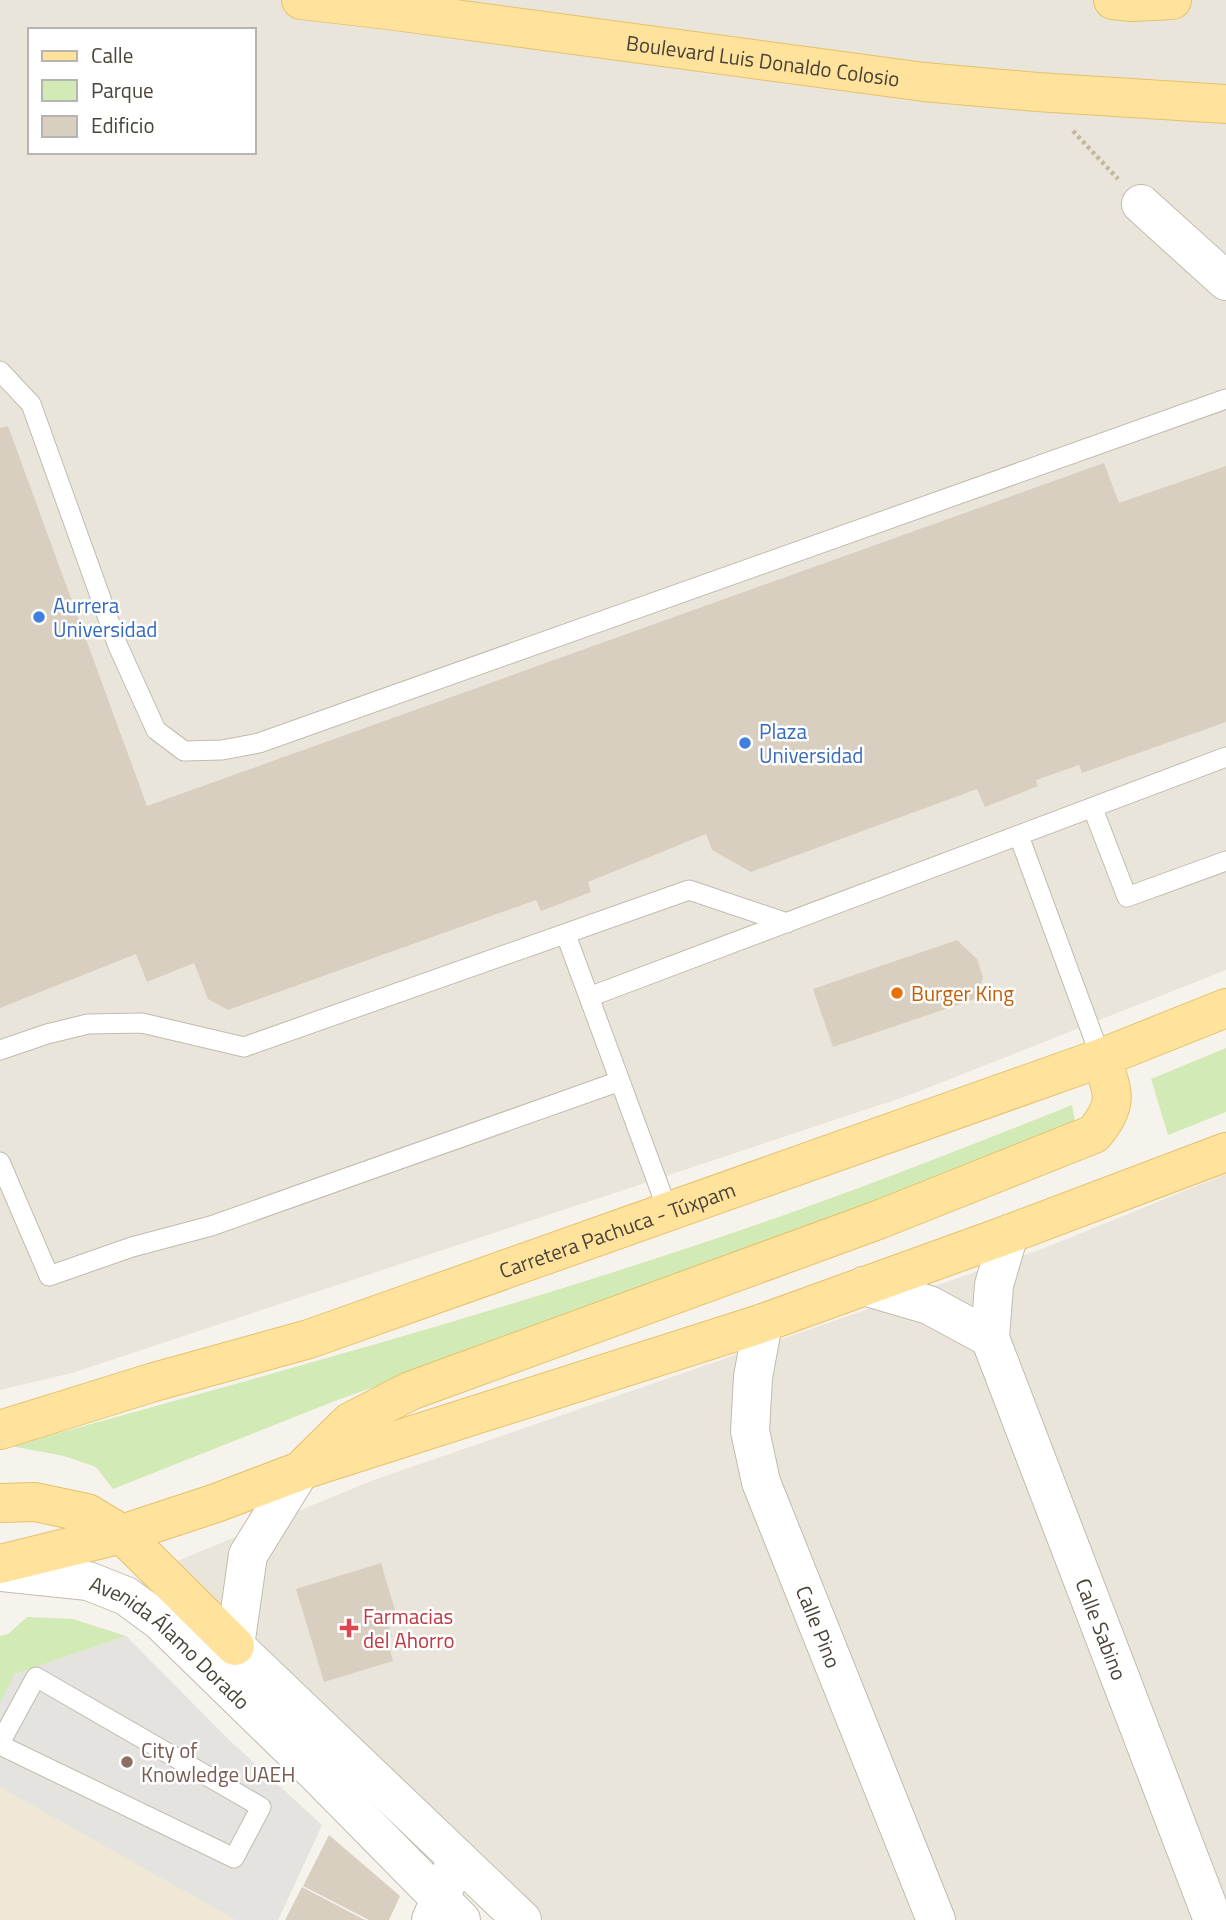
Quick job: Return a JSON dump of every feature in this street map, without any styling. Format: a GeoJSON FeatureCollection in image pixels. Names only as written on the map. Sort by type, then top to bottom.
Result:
{"type":"FeatureCollection","features":[{"type":"Feature","properties":{"kind":"main road","name":"Boulevard Luis Donaldo Colosio"},"geometry":{"type":"LineString","coordinates":[[301,0],[387,5],[924,82],[1226,104]]}},
{"type":"Feature","properties":{"kind":"main road"},"geometry":{"type":"LineString","coordinates":[[1113,0],[1172,0]]}},
{"type":"Feature","properties":{"kind":"main road","name":"Carretera Pachuca - Túxpam"},"geometry":{"type":"LineString","coordinates":[[0,1430],[154,1382],[309,1339],[1101,1058],[1226,1008]]}},
{"type":"Feature","properties":{"kind":"main road"},"geometry":{"type":"LineString","coordinates":[[300,1471],[349,1422],[410,1391],[878,1220],[1094,1135],[1109,1115],[1112,1090],[1101,1058]]}},
{"type":"Feature","properties":{"kind":"main road"},"geometry":{"type":"LineString","coordinates":[[0,1564],[122,1534],[216,1503],[300,1471],[764,1323],[1226,1152]]}},
{"type":"Feature","properties":{"kind":"main road"},"geometry":{"type":"LineString","coordinates":[[0,1503],[35,1502],[87,1513],[122,1534],[235,1646]]}},
{"type":"Feature","properties":{"kind":"street"},"geometry":{"type":"LineString","coordinates":[[1142,204],[1226,281]]}},
{"type":"Feature","properties":{"kind":"street","name":"Calle Sabino"},"geometry":{"type":"LineString","coordinates":[[1009,1234],[994,1285],[990,1338],[1213,1920]]}},
{"type":"Feature","properties":{"kind":"street"},"geometry":{"type":"LineString","coordinates":[[864,1286],[929,1305],[990,1338]]}},
{"type":"Feature","properties":{"kind":"street","name":"Calle Pino"},"geometry":{"type":"LineString","coordinates":[[764,1323],[753,1377],[750,1431],[761,1482],[936,1920]]}},
{"type":"Feature","properties":{"kind":"street","name":"Avenida Álamo Dorado"},"geometry":{"type":"LineString","coordinates":[[300,1471],[248,1555],[235,1646],[523,1920]]}},
{"type":"Feature","properties":{"kind":"street","name":"Avenida Álamo Dorado"},"geometry":{"type":"LineString","coordinates":[[0,1572],[88,1581],[126,1596],[160,1621],[316,1773],[444,1913]]}},
{"type":"Feature","properties":{"kind":"street"},"geometry":{"type":"LineString","coordinates":[[444,1913],[457,1858]]}},
{"type":"Feature","properties":{"kind":"lane"},"geometry":{"type":"LineString","coordinates":[[0,370],[31,404],[118,646],[156,730],[184,751],[222,750],[259,743],[1226,399]]}},
{"type":"Feature","properties":{"kind":"lane"},"geometry":{"type":"LineString","coordinates":[[589,997],[1226,757]]}},
{"type":"Feature","properties":{"kind":"lane"},"geometry":{"type":"LineString","coordinates":[[1093,808],[1127,897],[1226,861]]}},
{"type":"Feature","properties":{"kind":"lane"},"geometry":{"type":"LineString","coordinates":[[1019,836],[1101,1058]]}},
{"type":"Feature","properties":{"kind":"lane"},"geometry":{"type":"LineString","coordinates":[[0,1050],[88,1024],[142,1023],[244,1047],[690,890],[787,923]]}},
{"type":"Feature","properties":{"kind":"lane"},"geometry":{"type":"LineString","coordinates":[[566,935],[668,1210]]}},
{"type":"Feature","properties":{"kind":"lane"},"geometry":{"type":"LineString","coordinates":[[0,1162],[49,1276],[132,1247],[211,1226],[620,1081]]}},
{"type":"Feature","properties":{"kind":"lane"},"geometry":{"type":"LineString","coordinates":[[36,1677],[261,1807],[234,1858],[0,1744],[36,1677]]}},
{"type":"Feature","properties":{"kind":"path"},"geometry":{"type":"LineString","coordinates":[[1037,92],[1142,204]]}},
{"type":"Feature","properties":{"kind":"shaded area"},"geometry":{"type":"Polygon","coordinates":[[[0,0],[1226,0],[1226,970],[907,1096],[72,1373],[0,1390],[0,0]]]}},
{"type":"Feature","properties":{"kind":"shaded area"},"geometry":{"type":"Polygon","coordinates":[[[1226,1174],[1226,1920],[543,1920],[175,1562],[371,1481],[1042,1249],[1226,1174]]]}},
{"type":"Feature","properties":{"kind":"shaded area","name":"City of Knowledge UAEH"},"geometry":{"type":"Polygon","coordinates":[[[126,1636],[229,1740],[322,1825],[278,1920],[0,1920],[0,1679],[126,1636]]]}},
{"type":"Feature","properties":{"kind":"shaded area","name":"City of Knowledge UAEH"},"geometry":{"type":"Polygon","coordinates":[[[126,1636],[229,1740],[322,1825],[278,1920],[236,1920],[0,1787],[0,1703],[15,1674],[126,1636]]]}},
{"type":"Feature","properties":{"kind":"green space"},"geometry":{"type":"Polygon","coordinates":[[[1226,1048],[1226,1112],[1168,1135],[1151,1079],[1226,1048]]]}},
{"type":"Feature","properties":{"kind":"green space"},"geometry":{"type":"Polygon","coordinates":[[[1072,1105],[1075,1121],[752,1254],[340,1399],[113,1489],[96,1467],[64,1456],[11,1446],[381,1343],[565,1288],[829,1199],[1072,1105]]]}},
{"type":"Feature","properties":{"kind":"green space"},"geometry":{"type":"Polygon","coordinates":[[[27,1617],[73,1619],[126,1636],[15,1674],[0,1703],[0,1636],[8,1634],[27,1617]]]}},
{"type":"Feature","properties":{"kind":"building","name":"Plaza Universidad"},"geometry":{"type":"Polygon","coordinates":[[[8,426],[147,806],[1104,463],[1119,503],[1226,466],[1226,722],[1082,773],[1079,765],[1036,780],[1038,786],[985,807],[977,789],[751,872],[712,850],[706,834],[588,882],[591,892],[541,911],[536,900],[228,1010],[208,999],[194,963],[147,982],[136,954],[0,1008],[0,428],[8,426]]]}},
{"type":"Feature","properties":{"kind":"building","name":"Burger King"},"geometry":{"type":"Polygon","coordinates":[[[957,940],[977,959],[983,977],[978,998],[833,1047],[813,989],[957,940]]]}},
{"type":"Feature","properties":{"kind":"building","name":"Farmacias del Ahorro"},"geometry":{"type":"Polygon","coordinates":[[[381,1563],[397,1617],[387,1621],[392,1636],[387,1638],[393,1661],[324,1682],[296,1589],[381,1563]]]}},
{"type":"Feature","properties":{"kind":"building"},"geometry":{"type":"Polygon","coordinates":[[[329,1835],[400,1896],[389,1920],[369,1920],[303,1886],[329,1835]]]}},
{"type":"Feature","properties":{"kind":"building"},"geometry":{"type":"Polygon","coordinates":[[[302,1887],[365,1920],[285,1920],[302,1887]]]}},
{"type":"Feature","properties":{"kind":"place","name":"Aurrera Universidad"},"geometry":{"type":"Point","coordinates":[39,617]}},
{"type":"Feature","properties":{"kind":"place","name":"Plaza Universidad"},"geometry":{"type":"Point","coordinates":[745,743]}},
{"type":"Feature","properties":{"kind":"place","name":"Burger King"},"geometry":{"type":"Point","coordinates":[897,993]}},
{"type":"Feature","properties":{"kind":"place","name":"Farmacias del Ahorro"},"geometry":{"type":"Point","coordinates":[349,1628]}},
{"type":"Feature","properties":{"kind":"place","name":"City of Knowledge UAEH"},"geometry":{"type":"Point","coordinates":[127,1762]}}]}
